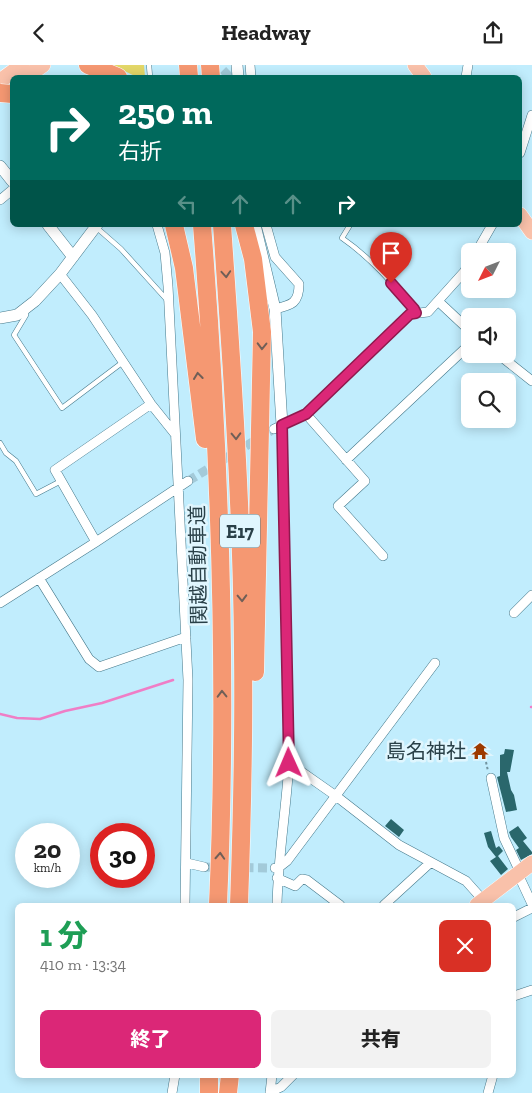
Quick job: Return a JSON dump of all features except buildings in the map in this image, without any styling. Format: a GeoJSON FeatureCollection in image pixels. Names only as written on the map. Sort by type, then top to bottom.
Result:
{"type":"FeatureCollection","features":[{"type":"Feature","properties":{"kind":"highway"},"geometry":{"type":"LineString","coordinates":[[88,65],[113,75]]}},
{"type":"Feature","properties":{"kind":"highway"},"geometry":{"type":"LineString","coordinates":[[174,227],[184,268],[220,564]]}},
{"type":"Feature","properties":{"kind":"highway","name":"関越自動車道"},"geometry":{"type":"LineString","coordinates":[[202,227],[215,425],[220,564],[222,710],[221,840],[218,903]]}},
{"type":"Feature","properties":{"kind":"highway","name":"関越自動車道"},"geometry":{"type":"LineString","coordinates":[[222,227],[236,432],[243,651],[242,837],[239,903]]}},
{"type":"Feature","properties":{"kind":"highway"},"geometry":{"type":"LineString","coordinates":[[242,837],[254,707],[262,332],[253,259],[245,227]]}},
{"type":"Feature","properties":{"kind":"highway"},"geometry":{"type":"LineString","coordinates":[[208,1093],[210,1078]]}},
{"type":"Feature","properties":{"kind":"highway"},"geometry":{"type":"LineString","coordinates":[[228,1093],[230,1078]]}},
{"type":"Feature","properties":{"kind":"main road"},"geometry":{"type":"LineString","coordinates":[[0,81],[22,65]]}},
{"type":"Feature","properties":{"kind":"main road"},"geometry":{"type":"LineString","coordinates":[[29,75],[43,65]]}},
{"type":"Feature","properties":{"kind":"main road"},"geometry":{"type":"LineString","coordinates":[[522,218],[532,233]]}},
{"type":"Feature","properties":{"kind":"main road"},"geometry":{"type":"LineString","coordinates":[[480,903],[523,870]]}},
{"type":"Feature","properties":{"kind":"street"},"geometry":{"type":"LineString","coordinates":[[522,147],[532,115]]}},
{"type":"Feature","properties":{"kind":"street"},"geometry":{"type":"LineString","coordinates":[[0,165],[10,178]]}},
{"type":"Feature","properties":{"kind":"street"},"geometry":{"type":"LineString","coordinates":[[0,201],[10,192]]}},
{"type":"Feature","properties":{"kind":"street"},"geometry":{"type":"LineString","coordinates":[[50,227],[73,257]]}},
{"type":"Feature","properties":{"kind":"street"},"geometry":{"type":"LineString","coordinates":[[0,318],[17,315],[26,309],[60,274],[96,227]]}},
{"type":"Feature","properties":{"kind":"street"},"geometry":{"type":"LineString","coordinates":[[158,227],[165,253],[169,302],[188,680],[185,903]]}},
{"type":"Feature","properties":{"kind":"street"},"geometry":{"type":"LineString","coordinates":[[256,227],[275,309],[289,763],[286,806],[275,868],[277,903]]}},
{"type":"Feature","properties":{"kind":"street"},"geometry":{"type":"LineString","coordinates":[[267,227],[275,257],[300,284],[298,297],[295,302],[289,306],[275,309]]}},
{"type":"Feature","properties":{"kind":"street"},"geometry":{"type":"LineString","coordinates":[[482,243],[491,227]]}},
{"type":"Feature","properties":{"kind":"street"},"geometry":{"type":"LineString","coordinates":[[278,427],[306,414],[410,314],[428,312],[461,273]]}},
{"type":"Feature","properties":{"kind":"street"},"geometry":{"type":"LineString","coordinates":[[60,274],[92,315],[151,404],[176,434]]}},
{"type":"Feature","properties":{"kind":"street"},"geometry":{"type":"LineString","coordinates":[[439,301],[461,322]]}},
{"type":"Feature","properties":{"kind":"street"},"geometry":{"type":"LineString","coordinates":[[346,460],[461,352]]}},
{"type":"Feature","properties":{"kind":"street"},"geometry":{"type":"LineString","coordinates":[[509,363],[532,381]]}},
{"type":"Feature","properties":{"kind":"street"},"geometry":{"type":"LineString","coordinates":[[96,542],[56,470],[151,404]]}},
{"type":"Feature","properties":{"kind":"street"},"geometry":{"type":"LineString","coordinates":[[306,414],[365,481],[338,506],[383,557]]}},
{"type":"Feature","properties":{"kind":"street"},"geometry":{"type":"LineString","coordinates":[[0,603],[188,481]]}},
{"type":"Feature","properties":{"kind":"street"},"geometry":{"type":"LineString","coordinates":[[38,578],[90,659],[99,667],[186,637]]}},
{"type":"Feature","properties":{"kind":"street"},"geometry":{"type":"LineString","coordinates":[[514,613],[532,595]]}},
{"type":"Feature","properties":{"kind":"street"},"geometry":{"type":"LineString","coordinates":[[275,868],[288,861],[435,663]]}},
{"type":"Feature","properties":{"kind":"street"},"geometry":{"type":"LineString","coordinates":[[289,763],[336,796],[399,845],[466,881],[480,903]]}},
{"type":"Feature","properties":{"kind":"street"},"geometry":{"type":"LineString","coordinates":[[491,778],[504,838],[523,870],[532,904]]}},
{"type":"Feature","properties":{"kind":"street"},"geometry":{"type":"LineString","coordinates":[[386,903],[431,862]]}},
{"type":"Feature","properties":{"kind":"street"},"geometry":{"type":"LineString","coordinates":[[187,863],[204,867]]}},
{"type":"Feature","properties":{"kind":"street"},"geometry":{"type":"LineString","coordinates":[[277,878],[295,886],[302,879],[307,880],[337,903]]}},
{"type":"Feature","properties":{"kind":"street"},"geometry":{"type":"LineString","coordinates":[[516,916],[532,908]]}},
{"type":"Feature","properties":{"kind":"street"},"geometry":{"type":"LineString","coordinates":[[516,996],[532,990]]}},
{"type":"Feature","properties":{"kind":"street"},"geometry":{"type":"LineString","coordinates":[[172,1093],[174,1078]]}},
{"type":"Feature","properties":{"kind":"street"},"geometry":{"type":"LineString","coordinates":[[270,1092],[272,1078]]}},
{"type":"Feature","properties":{"kind":"street"},"geometry":{"type":"LineString","coordinates":[[270,1092],[281,1087],[290,1078]]}},
{"type":"Feature","properties":{"kind":"street"},"geometry":{"type":"LineString","coordinates":[[488,1093],[492,1078]]}},
{"type":"Feature","properties":{"kind":"lane"},"geometry":{"type":"LineString","coordinates":[[98,227],[121,249],[169,302]]}},
{"type":"Feature","properties":{"kind":"lane"},"geometry":{"type":"LineString","coordinates":[[349,227],[342,238],[369,259],[416,313]]}},
{"type":"Feature","properties":{"kind":"lane"},"geometry":{"type":"LineString","coordinates":[[26,309],[26,315],[14,335],[62,408],[123,362]]}},
{"type":"Feature","properties":{"kind":"lane"},"geometry":{"type":"LineString","coordinates":[[0,443],[6,453],[16,461],[36,494],[62,481]]}},
{"type":"Feature","properties":{"kind":"shaded area"},"geometry":{"type":"Polygon","coordinates":[[[112,65],[144,65],[145,75],[133,75],[112,65]]]}},
{"type":"Feature","properties":{"kind":"waterway"},"geometry":{"type":"LineString","coordinates":[[0,714],[17,718],[40,719],[102,703],[173,680]]}},
{"type":"Feature","properties":{"kind":"tunnel"},"geometry":{"type":"LineString","coordinates":[[226,75],[230,71]]}},
{"type":"Feature","properties":{"kind":"tunnel"},"geometry":{"type":"LineString","coordinates":[[188,481],[274,429]]}},
{"type":"Feature","properties":{"kind":"tunnel"},"geometry":{"type":"LineString","coordinates":[[204,867],[272,868]]}},
{"type":"Feature","properties":{"kind":"place","name":"島名神社"},"geometry":{"type":"Point","coordinates":[480,751]}},
{"type":"Feature","properties":{"kind":"route"},"geometry":{"type":"LineString","coordinates":[[289,763],[282,425],[306,414],[410,314],[416,313],[391,283]]}}]}
